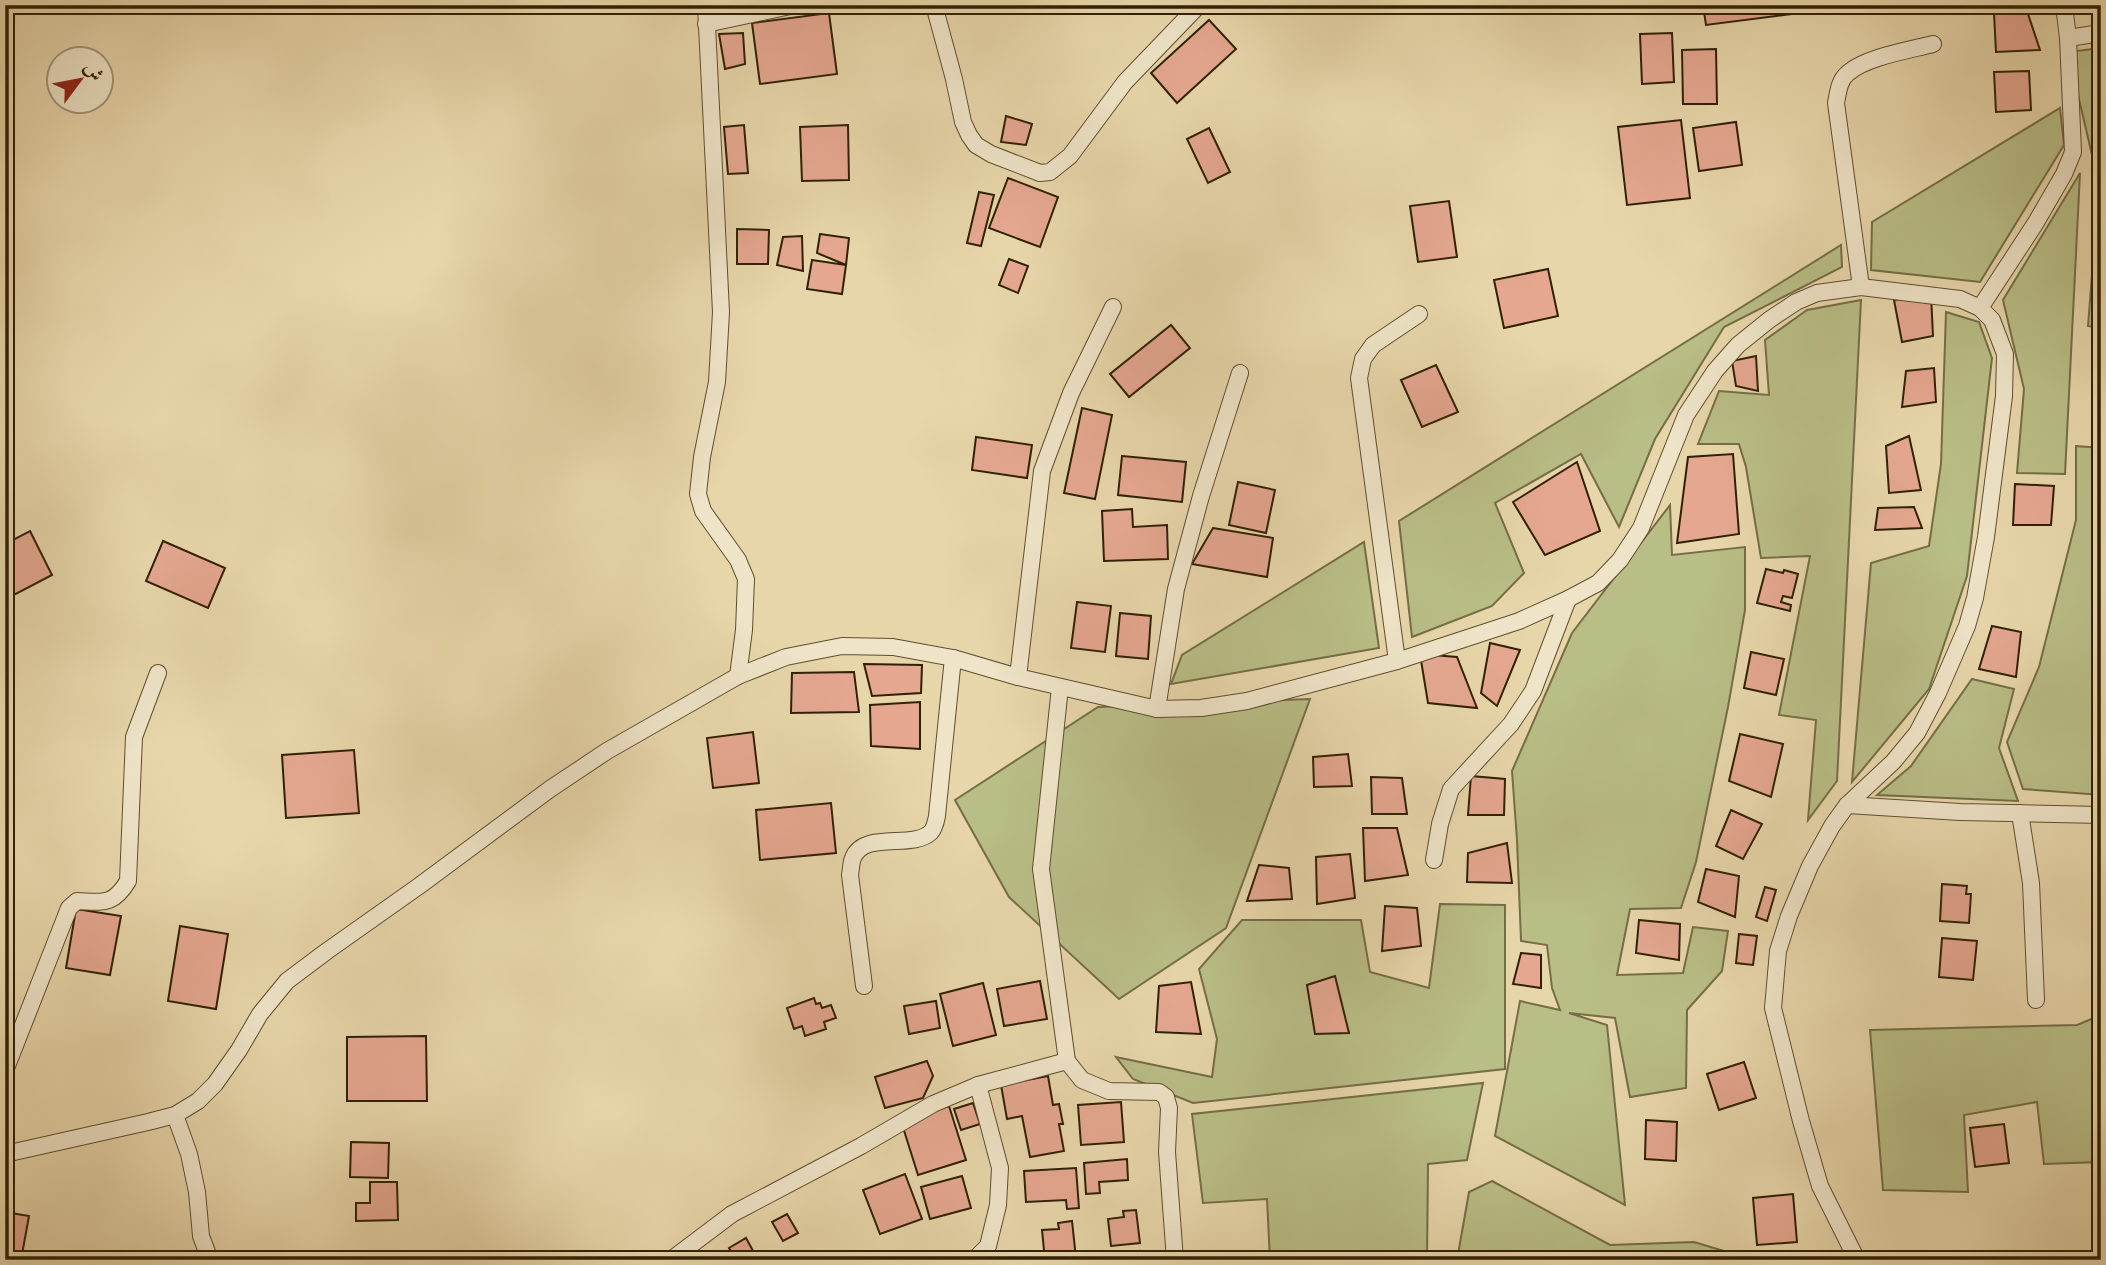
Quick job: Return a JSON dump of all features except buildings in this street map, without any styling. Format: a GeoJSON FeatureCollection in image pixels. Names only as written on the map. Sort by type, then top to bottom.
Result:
{"type":"FeatureCollection","features":[{"type":"Feature","properties":{"kind":"street"},"geometry":{"type":"LineString","coordinates":[[706,5],[721,312],[718,382],[702,457],[698,494],[703,511],[738,560],[746,579],[744,630],[738,676]]}},
{"type":"Feature","properties":{"kind":"street"},"geometry":{"type":"LineString","coordinates":[[706,24],[795,5]]}},
{"type":"Feature","properties":{"kind":"street"},"geometry":{"type":"LineString","coordinates":[[934,5],[969,135],[976,145],[991,154],[1040,173],[1050,172],[1070,156],[1125,82],[1199,5]]}},
{"type":"Feature","properties":{"kind":"street"},"geometry":{"type":"LineString","coordinates":[[1980,308],[2035,224],[2064,174],[2073,152],[2064,5]]}},
{"type":"Feature","properties":{"kind":"street"},"geometry":{"type":"LineString","coordinates":[[2068,38],[2101,33]]}},
{"type":"Feature","properties":{"kind":"street"},"geometry":{"type":"LineString","coordinates":[[1861,288],[1836,103],[1840,84],[1848,73],[1876,59],[1933,44]]}},
{"type":"Feature","properties":{"kind":"street"},"geometry":{"type":"LineString","coordinates":[[5,1153],[175,1115],[198,1101],[215,1084],[240,1050],[260,1014],[287,981],[550,789],[607,751],[738,676],[786,657],[842,646],[892,647],[953,658],[1018,677],[1157,709],[1201,708],[1247,701],[1397,661],[1508,625],[1569,599],[1598,583],[1620,560],[1641,528],[1686,415],[1715,371],[1738,345],[1796,302],[1817,293],[1861,288],[1960,299],[1980,308],[1992,320],[2005,354],[2004,396],[1986,537],[1967,626],[1917,733],[1893,762],[1847,805],[1832,826],[1810,866],[1778,951],[1773,1009],[1820,1186],[1857,1260]]}},
{"type":"Feature","properties":{"kind":"street"},"geometry":{"type":"LineString","coordinates":[[1018,677],[1042,471],[1071,393],[1113,307]]}},
{"type":"Feature","properties":{"kind":"street"},"geometry":{"type":"LineString","coordinates":[[1397,661],[1359,378],[1363,359],[1373,345],[1419,314]]}},
{"type":"Feature","properties":{"kind":"street"},"geometry":{"type":"LineString","coordinates":[[1157,709],[1176,589],[1201,496],[1240,373]]}},
{"type":"Feature","properties":{"kind":"street"},"geometry":{"type":"LineString","coordinates":[[1434,860],[1440,824],[1451,789],[1511,724],[1533,691],[1569,599]]}},
{"type":"Feature","properties":{"kind":"street"},"geometry":{"type":"LineString","coordinates":[[864,986],[850,875],[853,857],[861,847],[881,842],[917,839],[931,831],[937,816],[953,658]]}},
{"type":"Feature","properties":{"kind":"street"},"geometry":{"type":"LineString","coordinates":[[5,1071],[69,908],[77,901],[109,902],[120,894],[128,881],[134,737],[158,673]]}},
{"type":"Feature","properties":{"kind":"street"},"geometry":{"type":"LineString","coordinates":[[1060,687],[1041,869],[1067,1061],[1082,1080],[1108,1091],[1159,1092],[1166,1097],[1170,1108],[1167,1152],[1175,1260]]}},
{"type":"Feature","properties":{"kind":"street"},"geometry":{"type":"LineString","coordinates":[[1847,805],[1960,812],[2101,815]]}},
{"type":"Feature","properties":{"kind":"street"},"geometry":{"type":"LineString","coordinates":[[2020,813],[2031,883],[2035,1000]]}},
{"type":"Feature","properties":{"kind":"street"},"geometry":{"type":"LineString","coordinates":[[671,1260],[732,1214],[861,1146],[933,1104],[978,1085],[1067,1061]]}},
{"type":"Feature","properties":{"kind":"street"},"geometry":{"type":"LineString","coordinates":[[974,1260],[988,1246],[998,1205],[1000,1168],[978,1085]]}},
{"type":"Feature","properties":{"kind":"street"},"geometry":{"type":"LineString","coordinates":[[175,1115],[189,1154],[197,1192],[201,1236],[210,1260]]}},
{"type":"Feature","properties":{"kind":"green space"},"geometry":{"type":"Polygon","coordinates":[[[2101,48],[2101,328],[2088,326],[2099,185],[2068,52],[2101,48]]]}},
{"type":"Feature","properties":{"kind":"green space"},"geometry":{"type":"Polygon","coordinates":[[[2060,108],[2064,145],[1980,282],[1871,270],[1872,222],[2060,108]]]}},
{"type":"Feature","properties":{"kind":"green space"},"geometry":{"type":"Polygon","coordinates":[[[2080,173],[2065,474],[2017,473],[2024,389],[2003,300],[2080,173]]]}},
{"type":"Feature","properties":{"kind":"green space"},"geometry":{"type":"Polygon","coordinates":[[[1841,245],[1842,267],[1724,327],[1655,439],[1619,527],[1581,454],[1495,503],[1524,573],[1492,606],[1412,637],[1399,521],[1841,245]]]}},
{"type":"Feature","properties":{"kind":"green space"},"geometry":{"type":"Polygon","coordinates":[[[1861,300],[1837,781],[1808,820],[1816,720],[1779,715],[1810,556],[1761,558],[1746,467],[1739,444],[1698,444],[1719,391],[1769,395],[1765,340],[1807,310],[1861,300]]]}},
{"type":"Feature","properties":{"kind":"green space"},"geometry":{"type":"Polygon","coordinates":[[[1946,312],[1979,322],[1992,358],[1967,576],[1929,689],[1852,782],[1871,563],[1929,546],[1941,464],[1946,312]]]}},
{"type":"Feature","properties":{"kind":"green space"},"geometry":{"type":"Polygon","coordinates":[[[2076,446],[2101,448],[2101,795],[2023,789],[2007,742],[2039,667],[2076,520],[2076,446]]]}},
{"type":"Feature","properties":{"kind":"green space"},"geometry":{"type":"Polygon","coordinates":[[[1670,505],[1672,555],[1745,547],[1745,610],[1696,862],[1681,908],[1630,909],[1617,975],[1683,973],[1693,927],[1728,931],[1722,971],[1687,1010],[1686,1088],[1630,1097],[1615,1018],[1569,1013],[1607,1025],[1625,1205],[1495,1136],[1520,1001],[1560,1010],[1552,988],[1547,945],[1521,941],[1512,771],[1572,633],[1670,505]]]}},
{"type":"Feature","properties":{"kind":"green space"},"geometry":{"type":"Polygon","coordinates":[[[1364,542],[1379,648],[1171,684],[1182,655],[1364,542]]]}},
{"type":"Feature","properties":{"kind":"green space"},"geometry":{"type":"Polygon","coordinates":[[[1972,679],[2014,689],[1999,748],[2018,801],[1877,795],[1911,766],[1972,679]]]}},
{"type":"Feature","properties":{"kind":"green space"},"geometry":{"type":"Polygon","coordinates":[[[1310,699],[1226,928],[1119,999],[1009,897],[955,800],[1098,707],[1310,699]]]}},
{"type":"Feature","properties":{"kind":"green space"},"geometry":{"type":"Polygon","coordinates":[[[1440,904],[1505,905],[1505,1069],[1193,1103],[1133,1079],[1116,1057],[1212,1077],[1217,1039],[1199,969],[1242,920],[1361,920],[1370,972],[1429,988],[1440,904]]]}},
{"type":"Feature","properties":{"kind":"green space"},"geometry":{"type":"Polygon","coordinates":[[[2101,1015],[2101,1162],[2044,1164],[2037,1102],[1964,1115],[1968,1192],[1883,1190],[1870,1030],[2077,1025],[2101,1015]]]}},
{"type":"Feature","properties":{"kind":"green space"},"geometry":{"type":"Polygon","coordinates":[[[1483,1083],[1467,1160],[1428,1164],[1427,1260],[1270,1260],[1267,1199],[1203,1203],[1192,1114],[1483,1083]]]}},
{"type":"Feature","properties":{"kind":"green space"},"geometry":{"type":"Polygon","coordinates":[[[1492,1181],[1610,1245],[1694,1242],[1754,1260],[1457,1260],[1469,1192],[1492,1181]]]}}]}
